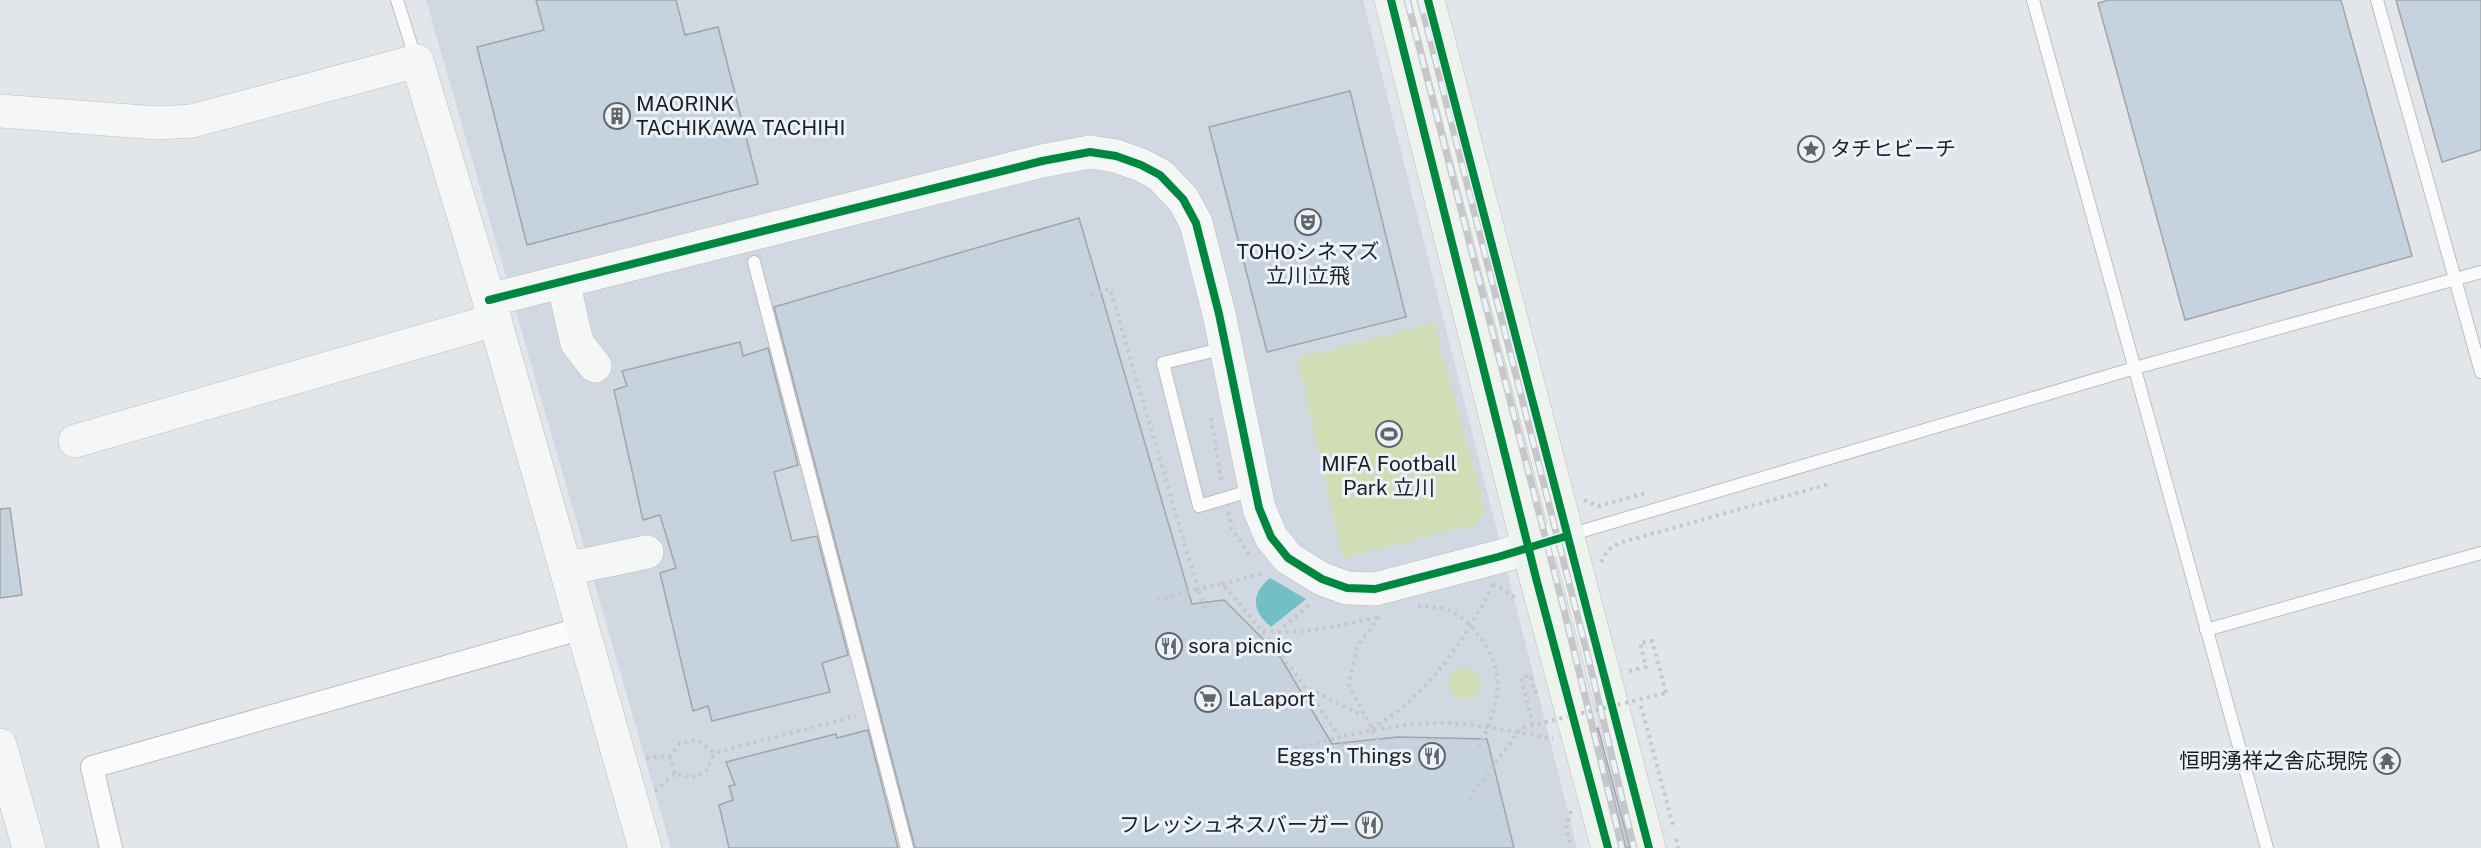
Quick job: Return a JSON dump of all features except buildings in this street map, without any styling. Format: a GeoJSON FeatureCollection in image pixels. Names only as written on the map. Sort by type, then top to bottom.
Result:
{"type":"FeatureCollection","features":[{"type":"Feature","properties":{"kind":"main road"},"geometry":{"type":"LineString","coordinates":[[1391,0],[1529,548],[1608,848]]}},
{"type":"Feature","properties":{"kind":"main road"},"geometry":{"type":"LineString","coordinates":[[1428,0],[1649,848]]}},
{"type":"Feature","properties":{"kind":"street"},"geometry":{"type":"LineString","coordinates":[[0,111],[158,123],[192,121],[417,61],[492,310],[645,848]]}},
{"type":"Feature","properties":{"kind":"street"},"geometry":{"type":"LineString","coordinates":[[75,441],[492,310],[563,281],[1042,161],[1090,152],[1116,156],[1160,175],[1183,199],[1196,223],[1226,348],[1239,494],[1259,508],[1271,537],[1288,558],[1322,579],[1347,588],[1375,589],[1567,536]]}},
{"type":"Feature","properties":{"kind":"street"},"geometry":{"type":"LineString","coordinates":[[563,281],[577,344],[595,366]]}},
{"type":"Feature","properties":{"kind":"street"},"geometry":{"type":"LineString","coordinates":[[566,569],[647,552]]}},
{"type":"Feature","properties":{"kind":"street"},"geometry":{"type":"LineString","coordinates":[[111,848],[92,767],[582,627]]}},
{"type":"Feature","properties":{"kind":"street"},"geometry":{"type":"LineString","coordinates":[[0,745],[29,848]]}},
{"type":"Feature","properties":{"kind":"lane"},"geometry":{"type":"LineString","coordinates":[[397,0],[417,61]]}},
{"type":"Feature","properties":{"kind":"lane"},"geometry":{"type":"LineString","coordinates":[[2033,0],[2266,848]]}},
{"type":"Feature","properties":{"kind":"lane"},"geometry":{"type":"LineString","coordinates":[[2376,0],[2481,372]]}},
{"type":"Feature","properties":{"kind":"lane"},"geometry":{"type":"LineString","coordinates":[[754,262],[907,848]]}},
{"type":"Feature","properties":{"kind":"lane"},"geometry":{"type":"LineString","coordinates":[[1567,536],[2135,368],[2481,272]]}},
{"type":"Feature","properties":{"kind":"lane"},"geometry":{"type":"LineString","coordinates":[[1226,348],[1163,363],[1199,506],[1239,494]]}},
{"type":"Feature","properties":{"kind":"lane"},"geometry":{"type":"LineString","coordinates":[[2206,630],[2481,553]]}},
{"type":"Feature","properties":{"kind":"path"},"geometry":{"type":"LineString","coordinates":[[1210,410],[1239,494],[1232,529],[1245,551],[1253,558]]}},
{"type":"Feature","properties":{"kind":"path"},"geometry":{"type":"LineString","coordinates":[[1599,565],[1608,550],[1619,543],[1829,484]]}},
{"type":"Feature","properties":{"kind":"path"},"geometry":{"type":"LineString","coordinates":[[1222,584],[1270,572],[1262,565]]}},
{"type":"Feature","properties":{"kind":"path"},"geometry":{"type":"LineString","coordinates":[[1487,581],[1521,600]]}},
{"type":"Feature","properties":{"kind":"path"},"geometry":{"type":"LineString","coordinates":[[1372,730],[1413,698],[1471,626],[1493,584]]}},
{"type":"Feature","properties":{"kind":"path"},"geometry":{"type":"LineString","coordinates":[[1157,600],[1198,590],[1208,614]]}},
{"type":"Feature","properties":{"kind":"path"},"geometry":{"type":"LineString","coordinates":[[1277,633],[1316,599]]}},
{"type":"Feature","properties":{"kind":"path"},"geometry":{"type":"LineString","coordinates":[[1411,605],[1446,610],[1471,626],[1489,647],[1499,675],[1497,700],[1479,747]]}},
{"type":"Feature","properties":{"kind":"path"},"geometry":{"type":"LineString","coordinates":[[1377,610],[1377,617],[1357,648],[1349,685],[1380,744]]}},
{"type":"Feature","properties":{"kind":"path"},"geometry":{"type":"LineString","coordinates":[[1263,631],[1277,633],[1326,629],[1388,613]]}},
{"type":"Feature","properties":{"kind":"path"},"geometry":{"type":"LineString","coordinates":[[1469,799],[1521,728],[1666,693],[1652,641],[1640,643],[1646,667],[1622,674]]}},
{"type":"Feature","properties":{"kind":"path"},"geometry":{"type":"LineString","coordinates":[[1533,725],[1521,678],[1530,675],[1534,691]]}},
{"type":"Feature","properties":{"kind":"path"},"geometry":{"type":"LineString","coordinates":[[1542,684],[1544,695]]}},
{"type":"Feature","properties":{"kind":"path"},"geometry":{"type":"LineString","coordinates":[[1309,689],[1365,716]]}},
{"type":"Feature","properties":{"kind":"path"},"geometry":{"type":"LineString","coordinates":[[1630,690],[1643,709],[1678,848]]}},
{"type":"Feature","properties":{"kind":"path"},"geometry":{"type":"LineString","coordinates":[[714,753],[858,716]]}},
{"type":"Feature","properties":{"kind":"path"},"geometry":{"type":"LineString","coordinates":[[1550,717],[1556,740]]}},
{"type":"Feature","properties":{"kind":"path"},"geometry":{"type":"LineString","coordinates":[[1280,752],[1339,737],[1345,753]]}},
{"type":"Feature","properties":{"kind":"path"},"geometry":{"type":"LineString","coordinates":[[639,759],[670,756],[680,743],[698,740],[714,753]]}},
{"type":"Feature","properties":{"kind":"path"},"geometry":{"type":"LineString","coordinates":[[675,773],[690,778],[706,772],[714,753]]}},
{"type":"Feature","properties":{"kind":"path"},"geometry":{"type":"LineString","coordinates":[[670,756],[675,773]]}},
{"type":"Feature","properties":{"kind":"path"},"geometry":{"type":"LineString","coordinates":[[648,786],[651,794],[675,773]]}},
{"type":"Feature","properties":{"kind":"path"},"geometry":{"type":"LineString","coordinates":[[1571,848],[1566,828],[1572,808]]}},
{"type":"Feature","properties":{"kind":"shaded area"},"geometry":{"type":"Polygon","coordinates":[[[426,0],[1363,0],[1577,848],[671,848],[426,0]]]}},
{"type":"Feature","properties":{"kind":"green space","name":"MIFA Football Park 立川"},"geometry":{"type":"Polygon","coordinates":[[[1434,323],[1485,510],[1477,524],[1343,558],[1297,358],[1434,323]]]}},
{"type":"Feature","properties":{"kind":"green space"},"geometry":{"type":"Polygon","coordinates":[[[1464,667],[1475,672],[1480,683],[1475,694],[1464,699],[1453,694],[1448,683],[1453,672],[1464,667]]]}},
{"type":"Feature","properties":{"kind":"water"},"geometry":{"type":"Polygon","coordinates":[[[1270,578],[1306,599],[1271,627],[1260,615],[1256,603],[1259,591],[1270,578]]]}},
{"type":"Feature","properties":{"kind":"railway"},"geometry":{"type":"LineString","coordinates":[[1407,0],[1563,606],[1622,848]]}},
{"type":"Feature","properties":{"kind":"railway"},"geometry":{"type":"LineString","coordinates":[[1420,0],[1587,653],[1634,848]]}},
{"type":"Feature","properties":{"kind":"cycle path"},"geometry":{"type":"LineString","coordinates":[[1391,0],[1536,578],[1608,848]]}},
{"type":"Feature","properties":{"kind":"cycle path"},"geometry":{"type":"LineString","coordinates":[[1428,0],[1649,848]]}},
{"type":"Feature","properties":{"kind":"cycle path"},"geometry":{"type":"LineString","coordinates":[[489,300],[1042,161],[1090,152],[1116,156],[1160,175],[1183,199],[1196,223],[1219,314],[1259,508],[1271,537],[1288,558],[1322,579],[1347,588],[1375,589],[1498,557],[1567,536]]}},
{"type":"Feature","properties":{"kind":"place","name":"MAORINK TACHIKAWA TACHIHI"},"geometry":{"type":"Point","coordinates":[617,116]}},
{"type":"Feature","properties":{"kind":"place","name":"タチヒビーチ"},"geometry":{"type":"Point","coordinates":[1811,149]}},
{"type":"Feature","properties":{"kind":"place","name":"TOHOシネマズ 立川立飛"},"geometry":{"type":"Point","coordinates":[1308,222]}},
{"type":"Feature","properties":{"kind":"place","name":"MIFA Football Park 立川"},"geometry":{"type":"Point","coordinates":[1389,434]}},
{"type":"Feature","properties":{"kind":"place","name":"sora picnic"},"geometry":{"type":"Point","coordinates":[1169,646]}},
{"type":"Feature","properties":{"kind":"place","name":"LaLaport"},"geometry":{"type":"Point","coordinates":[1208,699]}},
{"type":"Feature","properties":{"kind":"place","name":"Eggs'n Things"},"geometry":{"type":"Point","coordinates":[1432,756]}},
{"type":"Feature","properties":{"kind":"place","name":"恒明湧祥之舎応現院"},"geometry":{"type":"Point","coordinates":[2387,761]}},
{"type":"Feature","properties":{"kind":"place","name":"フレッシュネスバーガー"},"geometry":{"type":"Point","coordinates":[1369,825]}}]}
